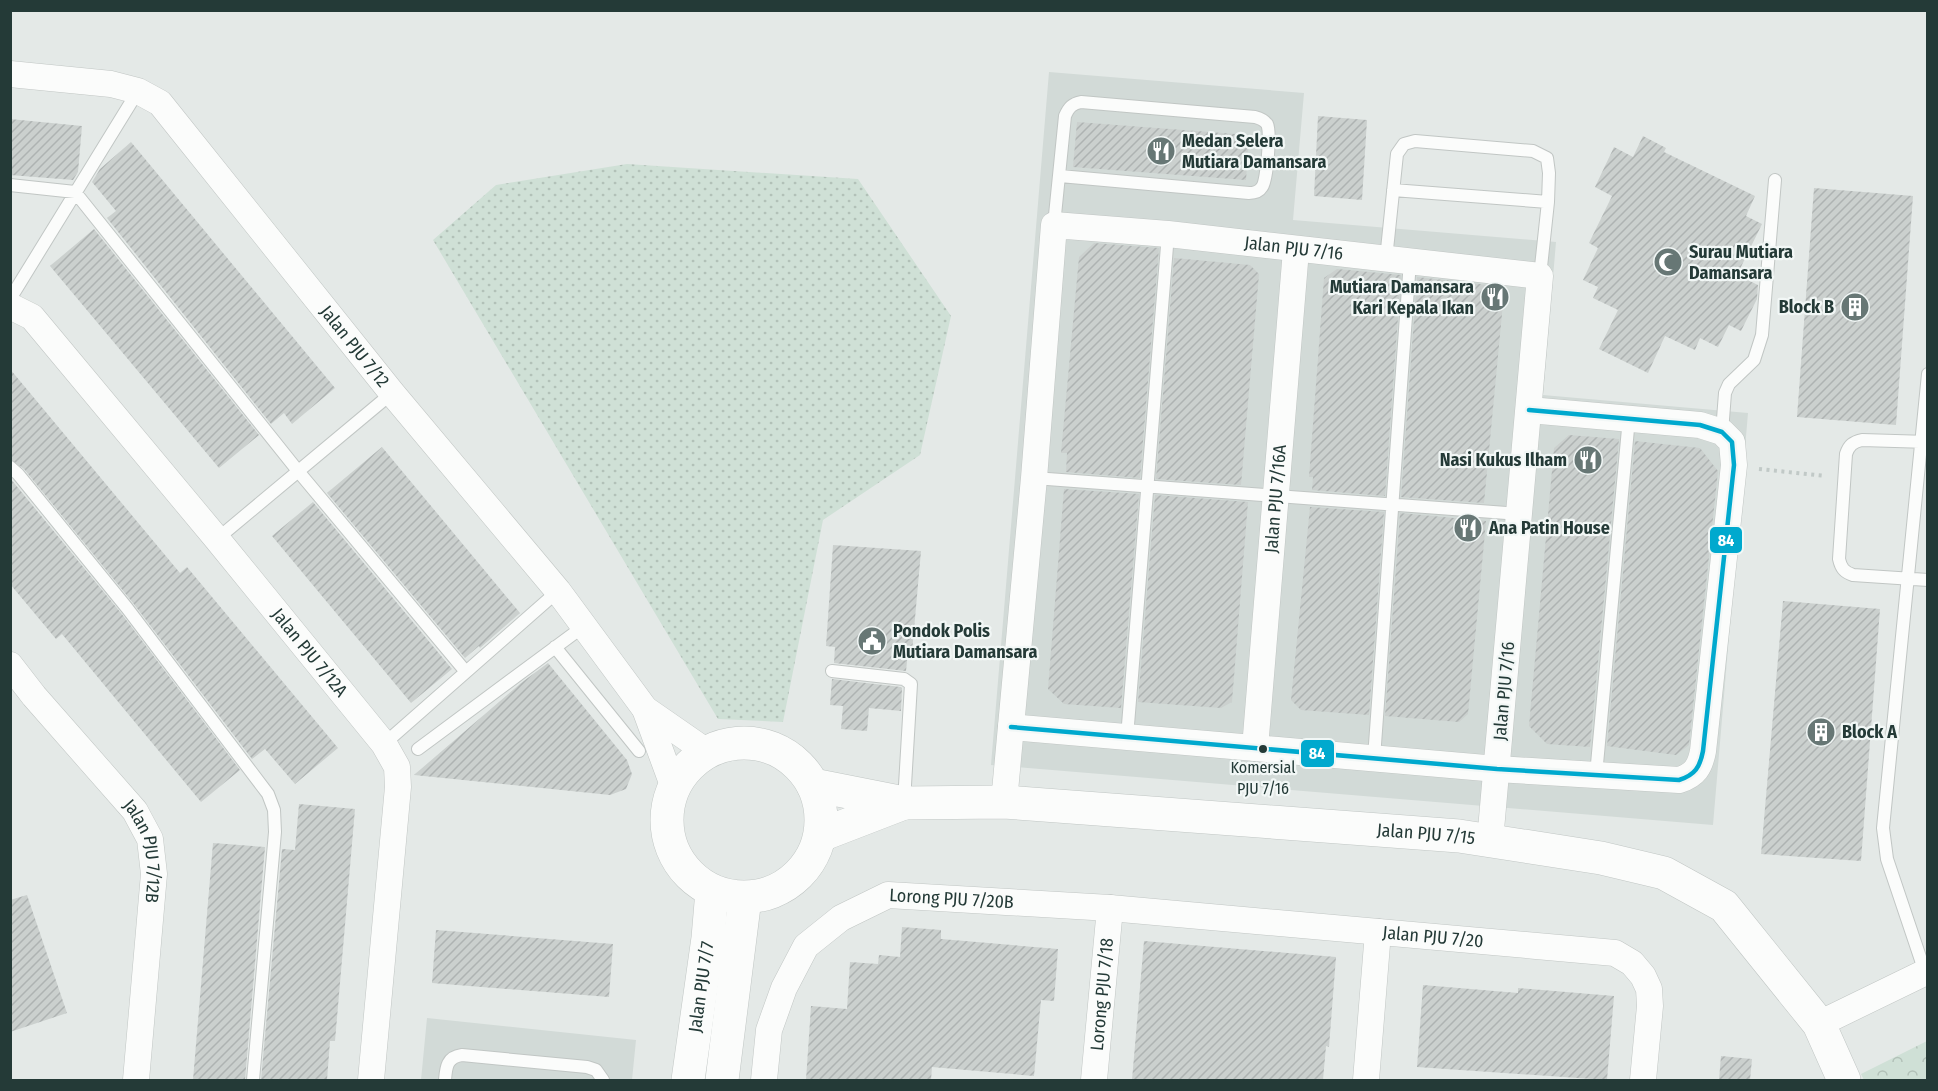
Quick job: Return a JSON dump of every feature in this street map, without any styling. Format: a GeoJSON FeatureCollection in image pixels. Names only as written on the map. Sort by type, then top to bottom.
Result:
{"type":"FeatureCollection","features":[{"type":"Feature","properties":{"kind":"street","name":"Jalan PJU 7/12"},"geometry":{"type":"LineString","coordinates":[[10,74],[111,84],[138,91],[160,103],[392,393],[558,591],[645,710],[674,788]]}},
{"type":"Feature","properties":{"kind":"street","name":"Jalan PJU 7/16"},"geometry":{"type":"LineString","coordinates":[[1054,225],[1168,234],[1540,276],[1490,841]]}},
{"type":"Feature","properties":{"kind":"street"},"geometry":{"type":"LineString","coordinates":[[1004,802],[1034,478],[1054,225]]}},
{"type":"Feature","properties":{"kind":"street","name":"Jalan PJU 7/16A"},"geometry":{"type":"LineString","coordinates":[[1255,748],[1296,249]]}},
{"type":"Feature","properties":{"kind":"street","name":"Jalan PJU 7/12A"},"geometry":{"type":"LineString","coordinates":[[10,306],[32,317],[384,744],[397,767],[398,787],[371,1080]]}},
{"type":"Feature","properties":{"kind":"street"},"geometry":{"type":"LineString","coordinates":[[1011,727],[1497,769],[1679,780],[1690,777],[1701,762],[1735,456],[1732,442],[1722,432],[1700,424],[1529,410]]}},
{"type":"Feature","properties":{"kind":"street","name":"Jalan PJU 7/12B"},"geometry":{"type":"LineString","coordinates":[[10,665],[34,696],[135,811],[150,839],[154,874],[136,1080]]}},
{"type":"Feature","properties":{"kind":"street","name":"Jalan PJU 7/12"},"geometry":{"type":"LineString","coordinates":[[645,710],[707,752]]}},
{"type":"Feature","properties":{"kind":"street"},"geometry":{"type":"LineString","coordinates":[[755,743],[778,750],[799,764],[813,784],[821,809],[821,835],[811,860],[794,880],[771,893],[745,898],[728,897],[712,891],[692,878],[677,859],[669,836],[667,811],[674,788],[688,767],[707,752],[730,744],[755,743]]}},
{"type":"Feature","properties":{"kind":"street","name":"Jalan PJU 7/15"},"geometry":{"type":"LineString","coordinates":[[813,784],[904,803],[1004,802],[1460,836],[1601,858],[1664,873],[1724,906],[1819,1024],[1844,1080]]}},
{"type":"Feature","properties":{"kind":"street","name":"Jalan PJU 7/15"},"geometry":{"type":"LineString","coordinates":[[821,835],[904,803]]}},
{"type":"Feature","properties":{"kind":"street","name":"Jalan PJU 7/7"},"geometry":{"type":"LineString","coordinates":[[688,1080],[708,938],[712,891]]}},
{"type":"Feature","properties":{"kind":"street","name":"Lorong PJU 7/20B"},"geometry":{"type":"LineString","coordinates":[[764,1080],[769,1030],[784,988],[806,946],[841,918],[888,895],[1110,908]]}},
{"type":"Feature","properties":{"kind":"street","name":"Jalan PJU 7/7"},"geometry":{"type":"LineString","coordinates":[[722,1080],[745,898]]}},
{"type":"Feature","properties":{"kind":"street","name":"Jalan PJU 7/20"},"geometry":{"type":"LineString","coordinates":[[1110,908],[1615,953],[1632,963],[1643,976],[1649,989],[1650,1006],[1643,1080]]}},
{"type":"Feature","properties":{"kind":"street","name":"Lorong PJU 7/18"},"geometry":{"type":"LineString","coordinates":[[1094,1080],[1110,908]]}},
{"type":"Feature","properties":{"kind":"street"},"geometry":{"type":"LineString","coordinates":[[1366,1080],[1378,932]]}},
{"type":"Feature","properties":{"kind":"street"},"geometry":{"type":"LineString","coordinates":[[1819,1024],[1926,972]]}},
{"type":"Feature","properties":{"kind":"lane"},"geometry":{"type":"LineString","coordinates":[[10,299],[138,91]]}},
{"type":"Feature","properties":{"kind":"lane"},"geometry":{"type":"LineString","coordinates":[[1054,225],[1065,116],[1068,108],[1074,103],[1255,117],[1262,119],[1269,133],[1265,179],[1262,187],[1249,194],[1060,176]]}},
{"type":"Feature","properties":{"kind":"lane"},"geometry":{"type":"LineString","coordinates":[[1374,758],[1392,505],[1398,260],[1393,190],[1397,154],[1404,144],[1414,141],[1533,151],[1546,158],[1549,173],[1548,202],[1540,276]]}},
{"type":"Feature","properties":{"kind":"lane"},"geometry":{"type":"LineString","coordinates":[[1722,432],[1725,393],[1729,384],[1754,360],[1762,335],[1775,180]]}},
{"type":"Feature","properties":{"kind":"lane"},"geometry":{"type":"LineString","coordinates":[[10,185],[75,192],[298,471],[466,672]]}},
{"type":"Feature","properties":{"kind":"lane"},"geometry":{"type":"LineString","coordinates":[[1393,190],[1548,202]]}},
{"type":"Feature","properties":{"kind":"lane"},"geometry":{"type":"LineString","coordinates":[[1127,737],[1168,234]]}},
{"type":"Feature","properties":{"kind":"lane"},"geometry":{"type":"LineString","coordinates":[[1926,972],[1887,859],[1883,828],[1907,579],[1924,442],[1928,374]]}},
{"type":"Feature","properties":{"kind":"lane"},"geometry":{"type":"LineString","coordinates":[[217,539],[392,393]]}},
{"type":"Feature","properties":{"kind":"lane"},"geometry":{"type":"LineString","coordinates":[[1596,775],[1629,418]]}},
{"type":"Feature","properties":{"kind":"lane"},"geometry":{"type":"LineString","coordinates":[[1924,442],[1862,440],[1855,441],[1849,447],[1846,454],[1839,559],[1840,567],[1853,576],[1928,580]]}},
{"type":"Feature","properties":{"kind":"lane"},"geometry":{"type":"LineString","coordinates":[[10,467],[127,608],[268,794],[274,810],[275,832],[253,1080]]}},
{"type":"Feature","properties":{"kind":"lane"},"geometry":{"type":"LineString","coordinates":[[1034,478],[1520,514]]}},
{"type":"Feature","properties":{"kind":"lane"},"geometry":{"type":"LineString","coordinates":[[384,744],[558,591]]}},
{"type":"Feature","properties":{"kind":"lane"},"geometry":{"type":"LineString","coordinates":[[418,749],[584,626]]}},
{"type":"Feature","properties":{"kind":"lane"},"geometry":{"type":"LineString","coordinates":[[555,647],[639,751]]}},
{"type":"Feature","properties":{"kind":"lane"},"geometry":{"type":"LineString","coordinates":[[832,671],[904,679],[911,684],[904,803]]}},
{"type":"Feature","properties":{"kind":"lane"},"geometry":{"type":"LineString","coordinates":[[445,1080],[449,1061],[454,1056],[462,1055],[587,1067],[596,1070],[603,1080]]}},
{"type":"Feature","properties":{"kind":"path"},"geometry":{"type":"LineString","coordinates":[[1756,468],[1845,478]]}},
{"type":"Feature","properties":{"kind":"shaded area"},"geometry":{"type":"Polygon","coordinates":[[[1049,72],[1304,93],[1293,220],[1556,242],[1543,395],[1748,413],[1713,825],[991,765],[1049,72]]]}},
{"type":"Feature","properties":{"kind":"shaded area"},"geometry":{"type":"Polygon","coordinates":[[[427,1018],[636,1040],[632,1080],[421,1080],[427,1018]]]}},
{"type":"Feature","properties":{"kind":"green space"},"geometry":{"type":"Polygon","coordinates":[[[627,164],[858,179],[951,316],[920,455],[823,520],[783,722],[718,719],[433,240],[496,185],[627,164]]]}},
{"type":"Feature","properties":{"kind":"green space"},"geometry":{"type":"Polygon","coordinates":[[[1927,1041],[1927,1080],[1864,1080],[1861,1074],[1927,1041]]]}},
{"type":"Feature","properties":{"kind":"building"},"geometry":{"type":"Polygon","coordinates":[[[1318,116],[1367,120],[1362,200],[1314,196],[1318,116]]]}},
{"type":"Feature","properties":{"kind":"building"},"geometry":{"type":"Polygon","coordinates":[[[10,119],[82,126],[78,172],[73,180],[10,175],[10,119]]]}},
{"type":"Feature","properties":{"kind":"building","name":"Medan Selera Mutiara Damansara"},"geometry":{"type":"Polygon","coordinates":[[[1077,122],[1249,135],[1246,180],[1073,167],[1077,122]]]}},
{"type":"Feature","properties":{"kind":"building","name":"Surau Mutiara Damansara"},"geometry":{"type":"Polygon","coordinates":[[[1643,136],[1666,148],[1664,152],[1755,196],[1746,216],[1762,224],[1737,275],[1758,285],[1757,299],[1741,331],[1729,325],[1718,347],[1700,338],[1695,350],[1665,336],[1648,373],[1599,349],[1618,310],[1593,298],[1598,287],[1583,280],[1598,248],[1589,243],[1612,196],[1595,187],[1614,147],[1633,157],[1643,136]]]}},
{"type":"Feature","properties":{"kind":"building"},"geometry":{"type":"Polygon","coordinates":[[[131,142],[335,388],[292,424],[284,413],[271,424],[107,218],[116,211],[92,182],[100,169],[131,142]]]}},
{"type":"Feature","properties":{"kind":"building","name":"Block B"},"geometry":{"type":"Polygon","coordinates":[[[1814,188],[1913,196],[1896,425],[1797,417],[1814,188]]]}},
{"type":"Feature","properties":{"kind":"building"},"geometry":{"type":"Polygon","coordinates":[[[94,229],[259,435],[219,468],[50,266],[94,229]]]}},
{"type":"Feature","properties":{"kind":"building"},"geometry":{"type":"Polygon","coordinates":[[[1094,243],[1159,248],[1140,478],[1066,472],[1067,453],[1061,453],[1079,257],[1094,243]]]}},
{"type":"Feature","properties":{"kind":"building"},"geometry":{"type":"Polygon","coordinates":[[[1174,258],[1250,265],[1259,274],[1241,485],[1156,479],[1174,258]]]}},
{"type":"Feature","properties":{"kind":"building"},"geometry":{"type":"Polygon","coordinates":[[[1337,269],[1401,275],[1385,496],[1312,490],[1313,477],[1309,477],[1324,278],[1337,269]]]}},
{"type":"Feature","properties":{"kind":"building"},"geometry":{"type":"Polygon","coordinates":[[[1417,277],[1497,286],[1504,293],[1484,503],[1401,497],[1417,277]]]}},
{"type":"Feature","properties":{"kind":"building"},"geometry":{"type":"Polygon","coordinates":[[[10,369],[180,573],[187,567],[338,748],[295,784],[265,749],[252,759],[133,603],[24,469],[10,459],[10,369]]]}},
{"type":"Feature","properties":{"kind":"building"},"geometry":{"type":"Polygon","coordinates":[[[1569,435],[1619,439],[1590,747],[1547,744],[1529,726],[1554,448],[1569,435]]]}},
{"type":"Feature","properties":{"kind":"building"},"geometry":{"type":"Polygon","coordinates":[[[1635,441],[1700,448],[1718,471],[1689,745],[1676,755],[1607,746],[1635,441]]]}},
{"type":"Feature","properties":{"kind":"building"},"geometry":{"type":"Polygon","coordinates":[[[382,447],[520,613],[465,658],[327,493],[382,447]]]}},
{"type":"Feature","properties":{"kind":"building"},"geometry":{"type":"Polygon","coordinates":[[[10,478],[121,613],[240,770],[201,802],[62,634],[56,639],[10,584],[10,478]]]}},
{"type":"Feature","properties":{"kind":"building"},"geometry":{"type":"Polygon","coordinates":[[[1064,489],[1139,494],[1121,708],[1064,704],[1048,689],[1064,489]]]}},
{"type":"Feature","properties":{"kind":"building"},"geometry":{"type":"Polygon","coordinates":[[[1155,495],[1248,502],[1232,702],[1221,708],[1138,702],[1155,495]]]}},
{"type":"Feature","properties":{"kind":"building"},"geometry":{"type":"Polygon","coordinates":[[[313,502],[452,669],[411,703],[272,536],[313,502]]]}},
{"type":"Feature","properties":{"kind":"building"},"geometry":{"type":"Polygon","coordinates":[[[1310,507],[1384,512],[1369,715],[1301,710],[1291,700],[1310,507]]]}},
{"type":"Feature","properties":{"kind":"building"},"geometry":{"type":"Polygon","coordinates":[[[1400,513],[1486,521],[1468,714],[1459,722],[1385,716],[1400,513]]]}},
{"type":"Feature","properties":{"kind":"building"},"geometry":{"type":"Polygon","coordinates":[[[833,545],[921,551],[912,652],[908,652],[906,671],[834,663],[835,647],[826,646],[833,545]]]}},
{"type":"Feature","properties":{"kind":"building","name":"Block A"},"geometry":{"type":"Polygon","coordinates":[[[1783,601],[1880,609],[1861,861],[1761,854],[1783,601]]]}},
{"type":"Feature","properties":{"kind":"building"},"geometry":{"type":"Polygon","coordinates":[[[548,663],[627,760],[632,774],[626,789],[610,795],[414,775],[521,683],[548,663]]]}},
{"type":"Feature","properties":{"kind":"building"},"geometry":{"type":"Polygon","coordinates":[[[832,679],[901,687],[901,711],[869,708],[867,731],[841,729],[843,706],[830,705],[832,679]]]}},
{"type":"Feature","properties":{"kind":"building"},"geometry":{"type":"Polygon","coordinates":[[[299,804],[355,809],[335,1041],[330,1041],[327,1080],[261,1080],[282,849],[295,850],[299,804]]]}},
{"type":"Feature","properties":{"kind":"building"},"geometry":{"type":"Polygon","coordinates":[[[213,843],[265,847],[245,1080],[193,1080],[213,843]]]}},
{"type":"Feature","properties":{"kind":"building"},"geometry":{"type":"Polygon","coordinates":[[[27,895],[67,1013],[10,1032],[10,900],[27,895]]]}},
{"type":"Feature","properties":{"kind":"building"},"geometry":{"type":"Polygon","coordinates":[[[902,927],[941,930],[941,939],[1058,949],[1054,1001],[1041,1000],[1034,1076],[932,1067],[931,1080],[806,1080],[811,1006],[847,1009],[850,962],[878,964],[879,955],[900,957],[902,927]]]}},
{"type":"Feature","properties":{"kind":"building"},"geometry":{"type":"Polygon","coordinates":[[[436,930],[613,944],[609,997],[432,983],[436,930]]]}},
{"type":"Feature","properties":{"kind":"building"},"geometry":{"type":"Polygon","coordinates":[[[1144,941],[1336,957],[1329,1047],[1326,1046],[1323,1080],[1132,1080],[1144,941]]]}},
{"type":"Feature","properties":{"kind":"building"},"geometry":{"type":"Polygon","coordinates":[[[1423,985],[1518,993],[1518,988],[1614,996],[1607,1080],[1417,1067],[1423,985]]]}},
{"type":"Feature","properties":{"kind":"building"},"geometry":{"type":"Polygon","coordinates":[[[1721,1056],[1752,1059],[1750,1080],[1719,1080],[1721,1056]]]}},
{"type":"Feature","properties":{"kind":"transit line","name":"84"},"geometry":{"type":"LineString","coordinates":[[1011,727],[1497,769],[1679,780],[1689,776],[1698,766],[1703,751],[1734,465],[1732,442],[1722,432],[1700,425],[1529,410]]}},
{"type":"Feature","properties":{"kind":"place","name":"Medan Selera Mutiara Damansara"},"geometry":{"type":"Point","coordinates":[1161,151]}},
{"type":"Feature","properties":{"kind":"place","name":"Surau Mutiara Damansara"},"geometry":{"type":"Point","coordinates":[1668,262]}},
{"type":"Feature","properties":{"kind":"place","name":"Mutiara Damansara Kari Kepala Ikan"},"geometry":{"type":"Point","coordinates":[1495,297]}},
{"type":"Feature","properties":{"kind":"place","name":"Block B"},"geometry":{"type":"Point","coordinates":[1855,307]}},
{"type":"Feature","properties":{"kind":"place","name":"Nasi Kukus Ilham"},"geometry":{"type":"Point","coordinates":[1588,460]}},
{"type":"Feature","properties":{"kind":"place","name":"Ana Patin House"},"geometry":{"type":"Point","coordinates":[1468,528]}},
{"type":"Feature","properties":{"kind":"place","name":"Pondok Polis Mutiara Damansara"},"geometry":{"type":"Point","coordinates":[872,641]}},
{"type":"Feature","properties":{"kind":"place","name":"Block A"},"geometry":{"type":"Point","coordinates":[1821,732]}},
{"type":"Feature","properties":{"kind":"place","name":"Komersial PJU 7/16"},"geometry":{"type":"Point","coordinates":[1263,749]}}]}
